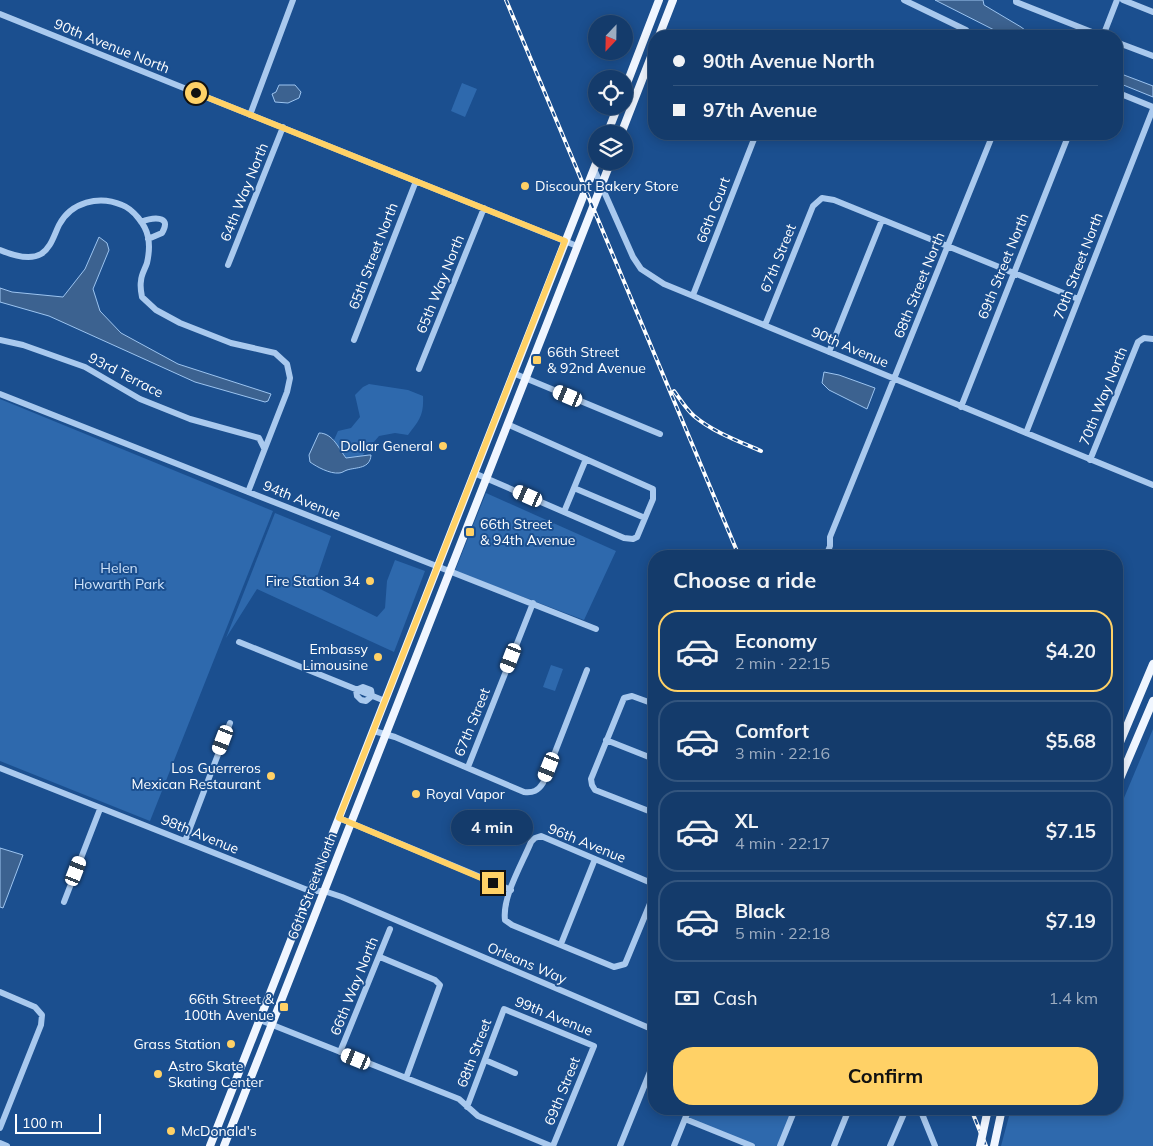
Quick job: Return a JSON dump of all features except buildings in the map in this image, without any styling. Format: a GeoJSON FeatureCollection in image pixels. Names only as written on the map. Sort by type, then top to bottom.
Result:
{"type":"FeatureCollection","features":[{"type":"Feature","properties":{"kind":"main road"},"geometry":{"type":"LineString","coordinates":[[632,70],[659,0]]}},
{"type":"Feature","properties":{"kind":"main road"},"geometry":{"type":"LineString","coordinates":[[661,30],[671,1]]}},
{"type":"Feature","properties":{"kind":"main road"},"geometry":{"type":"LineString","coordinates":[[624,125],[648,65]]}},
{"type":"Feature","properties":{"kind":"main road"},"geometry":{"type":"LineString","coordinates":[[633,79],[641,82]]}},
{"type":"Feature","properties":{"kind":"main road","name":"66th Street North"},"geometry":{"type":"LineString","coordinates":[[210,1146],[593,170]]}},
{"type":"Feature","properties":{"kind":"main road","name":"66th Street North"},"geometry":{"type":"LineString","coordinates":[[224,1146],[576,246],[608,170]]}},
{"type":"Feature","properties":{"kind":"main road"},"geometry":{"type":"LineString","coordinates":[[1123,735],[1153,664]]}},
{"type":"Feature","properties":{"kind":"main road"},"geometry":{"type":"LineString","coordinates":[[1123,772],[1153,701]]}},
{"type":"Feature","properties":{"kind":"main road"},"geometry":{"type":"LineString","coordinates":[[980,1146],[987,1115]]}},
{"type":"Feature","properties":{"kind":"main road"},"geometry":{"type":"LineString","coordinates":[[994,1146],[1001,1115]]}},
{"type":"Feature","properties":{"kind":"street"},"geometry":{"type":"LineString","coordinates":[[250,115],[293,0]]}},
{"type":"Feature","properties":{"kind":"street"},"geometry":{"type":"LineString","coordinates":[[904,0],[966,30]]}},
{"type":"Feature","properties":{"kind":"street"},"geometry":{"type":"LineString","coordinates":[[1105,30],[1117,0]]}},
{"type":"Feature","properties":{"kind":"street"},"geometry":{"type":"LineString","coordinates":[[1123,0],[1153,12]]}},
{"type":"Feature","properties":{"kind":"street"},"geometry":{"type":"LineString","coordinates":[[1016,1],[1088,30]]}},
{"type":"Feature","properties":{"kind":"street","name":"90th Avenue North"},"geometry":{"type":"LineString","coordinates":[[0,14],[576,246]]}},
{"type":"Feature","properties":{"kind":"street"},"geometry":{"type":"LineString","coordinates":[[1123,45],[1153,56]]}},
{"type":"Feature","properties":{"kind":"street"},"geometry":{"type":"LineString","coordinates":[[1123,95],[1153,108]]}},
{"type":"Feature","properties":{"kind":"street","name":"70th Street North"},"geometry":{"type":"LineString","coordinates":[[1026,433],[1153,108]]}},
{"type":"Feature","properties":{"kind":"street","name":"64th Way North"},"geometry":{"type":"LineString","coordinates":[[228,265],[283,127]]}},
{"type":"Feature","properties":{"kind":"street","name":"66th Court"},"geometry":{"type":"LineString","coordinates":[[693,295],[754,140]]}},
{"type":"Feature","properties":{"kind":"street","name":"68th Street North"},"geometry":{"type":"LineString","coordinates":[[828,550],[830,537],[991,140]]}},
{"type":"Feature","properties":{"kind":"street","name":"69th Street North"},"geometry":{"type":"LineString","coordinates":[[961,407],[1067,140]]}},
{"type":"Feature","properties":{"kind":"street","name":"90th Avenue"},"geometry":{"type":"LineString","coordinates":[[597,170],[630,250],[641,269],[664,284],[765,324],[1153,486]]}},
{"type":"Feature","properties":{"kind":"street","name":"65th Street North"},"geometry":{"type":"LineString","coordinates":[[354,340],[416,181]]}},
{"type":"Feature","properties":{"kind":"street","name":"67th Street"},"geometry":{"type":"LineString","coordinates":[[765,324],[816,202],[822,198],[828,198],[882,220]]}},
{"type":"Feature","properties":{"kind":"street"},"geometry":{"type":"LineString","coordinates":[[0,250],[33,257],[42,253],[51,244],[60,222],[79,204],[95,200],[115,202],[128,207],[141,222],[148,234],[150,248],[147,263],[140,280],[142,297],[156,310],[180,323],[231,343],[275,353],[287,364],[290,378],[287,392],[248,492]]}},
{"type":"Feature","properties":{"kind":"street","name":"65th Way North"},"geometry":{"type":"LineString","coordinates":[[419,369],[484,208]]}},
{"type":"Feature","properties":{"kind":"street"},"geometry":{"type":"LineString","coordinates":[[141,222],[155,218],[160,219],[164,223],[165,229],[162,234],[148,239]]}},
{"type":"Feature","properties":{"kind":"street"},"geometry":{"type":"LineString","coordinates":[[830,352],[882,220],[1078,299]]}},
{"type":"Feature","properties":{"kind":"street","name":"70th Way North"},"geometry":{"type":"LineString","coordinates":[[1090,460],[1138,342],[1144,338],[1153,339]]}},
{"type":"Feature","properties":{"kind":"street","name":"93rd Terrace"},"geometry":{"type":"LineString","coordinates":[[0,340],[24,345],[85,367],[140,399],[190,419],[259,438],[264,448]]}},
{"type":"Feature","properties":{"kind":"street"},"geometry":{"type":"LineString","coordinates":[[513,373],[660,434]]}},
{"type":"Feature","properties":{"kind":"street","name":"94th Avenue"},"geometry":{"type":"LineString","coordinates":[[0,394],[448,572],[596,628]]}},
{"type":"Feature","properties":{"kind":"street"},"geometry":{"type":"LineString","coordinates":[[474,472],[629,540],[637,536],[653,499],[653,489],[507,424]]}},
{"type":"Feature","properties":{"kind":"street"},"geometry":{"type":"LineString","coordinates":[[564,512],[586,459]]}},
{"type":"Feature","properties":{"kind":"street"},"geometry":{"type":"LineString","coordinates":[[574,488],[645,518]]}},
{"type":"Feature","properties":{"kind":"street","name":"67th Street"},"geometry":{"type":"LineString","coordinates":[[468,767],[533,603]]}},
{"type":"Feature","properties":{"kind":"street"},"geometry":{"type":"LineString","coordinates":[[239,642],[385,701]]}},
{"type":"Feature","properties":{"kind":"street"},"geometry":{"type":"LineString","coordinates":[[374,732],[395,737],[524,792],[536,791],[542,783],[587,670]]}},
{"type":"Feature","properties":{"kind":"street"},"geometry":{"type":"LineString","coordinates":[[648,702],[632,696],[624,698],[591,779],[595,790],[648,811]]}},
{"type":"Feature","properties":{"kind":"street"},"geometry":{"type":"LineString","coordinates":[[185,841],[230,723]]}},
{"type":"Feature","properties":{"kind":"street"},"geometry":{"type":"LineString","coordinates":[[606,740],[648,757]]}},
{"type":"Feature","properties":{"kind":"street","name":"98th Avenue"},"geometry":{"type":"LineString","coordinates":[[0,768],[310,891],[324,891],[391,918]]}},
{"type":"Feature","properties":{"kind":"street"},"geometry":{"type":"LineString","coordinates":[[64,902],[100,809]]}},
{"type":"Feature","properties":{"kind":"street"},"geometry":{"type":"LineString","coordinates":[[339,818],[511,890],[504,912],[505,920],[512,925],[614,967],[625,964],[648,908]]}},
{"type":"Feature","properties":{"kind":"street","name":"96th Avenue"},"geometry":{"type":"LineString","coordinates":[[511,890],[531,842],[541,836],[648,882]]}},
{"type":"Feature","properties":{"kind":"street"},"geometry":{"type":"LineString","coordinates":[[560,944],[594,859]]}},
{"type":"Feature","properties":{"kind":"street","name":"Orleans Way"},"geometry":{"type":"LineString","coordinates":[[391,918],[648,1027]]}},
{"type":"Feature","properties":{"kind":"street","name":"66th Way North"},"geometry":{"type":"LineString","coordinates":[[340,1052],[390,929]]}},
{"type":"Feature","properties":{"kind":"street"},"geometry":{"type":"LineString","coordinates":[[380,957],[435,980],[440,985],[406,1078]]}},
{"type":"Feature","properties":{"kind":"street"},"geometry":{"type":"LineString","coordinates":[[0,992],[35,1006],[42,1015],[41,1025],[0,1128]]}},
{"type":"Feature","properties":{"kind":"street","name":"99th Avenue"},"geometry":{"type":"LineString","coordinates":[[504,1009],[594,1046]]}},
{"type":"Feature","properties":{"kind":"street","name":"68th Street"},"geometry":{"type":"LineString","coordinates":[[466,1107],[504,1009]]}},
{"type":"Feature","properties":{"kind":"street"},"geometry":{"type":"LineString","coordinates":[[260,1020],[459,1099],[478,1116],[552,1146]]}},
{"type":"Feature","properties":{"kind":"street","name":"69th Street"},"geometry":{"type":"LineString","coordinates":[[552,1146],[594,1046]]}},
{"type":"Feature","properties":{"kind":"street"},"geometry":{"type":"LineString","coordinates":[[485,1060],[515,1073]]}},
{"type":"Feature","properties":{"kind":"street"},"geometry":{"type":"LineString","coordinates":[[620,1146],[648,1077]]}},
{"type":"Feature","properties":{"kind":"street"},"geometry":{"type":"LineString","coordinates":[[674,1146],[687,1115]]}},
{"type":"Feature","properties":{"kind":"street"},"geometry":{"type":"LineString","coordinates":[[780,1146],[793,1115]]}},
{"type":"Feature","properties":{"kind":"street"},"geometry":{"type":"LineString","coordinates":[[834,1146],[847,1115]]}},
{"type":"Feature","properties":{"kind":"street"},"geometry":{"type":"LineString","coordinates":[[890,1146],[903,1115]]}},
{"type":"Feature","properties":{"kind":"street"},"geometry":{"type":"LineString","coordinates":[[922,1115],[935,1146]]}},
{"type":"Feature","properties":{"kind":"street"},"geometry":{"type":"LineString","coordinates":[[685,1119],[752,1146]]}},
{"type":"Feature","properties":{"kind":"street"},"geometry":{"type":"LineString","coordinates":[[727,1146],[730,1137]]}},
{"type":"Feature","properties":{"kind":"street"},"geometry":{"type":"LineString","coordinates":[[0,1143],[7,1146]]}},
{"type":"Feature","properties":{"kind":"green space"},"geometry":{"type":"Polygon","coordinates":[[[462,83],[477,89],[465,117],[451,111],[462,83]]]}},
{"type":"Feature","properties":{"kind":"green space"},"geometry":{"type":"Polygon","coordinates":[[[369,384],[408,390],[423,396],[422,413],[408,435],[395,433],[379,436],[362,456],[346,459],[334,440],[338,431],[351,428],[360,417],[355,395],[369,384]]]}},
{"type":"Feature","properties":{"kind":"green space","name":"Helen Howarth Park"},"geometry":{"type":"Polygon","coordinates":[[[0,399],[273,511],[150,821],[0,761],[0,399]]]}},
{"type":"Feature","properties":{"kind":"green space"},"geometry":{"type":"Polygon","coordinates":[[[486,493],[616,551],[584,620],[455,571],[486,493]]]}},
{"type":"Feature","properties":{"kind":"green space"},"geometry":{"type":"Polygon","coordinates":[[[275,513],[331,536],[314,586],[377,617],[385,608],[387,581],[395,560],[425,571],[394,652],[257,589],[226,638],[275,513]]]}},
{"type":"Feature","properties":{"kind":"green space"},"geometry":{"type":"Polygon","coordinates":[[[551,665],[563,669],[555,691],[543,687],[551,665]]]}},
{"type":"Feature","properties":{"kind":"green space"},"geometry":{"type":"Polygon","coordinates":[[[1153,729],[1153,1146],[1001,1146],[1009,1115],[1123,1115],[1123,800],[1153,729]]]}},
{"type":"Feature","properties":{"kind":"green space"},"geometry":{"type":"Polygon","coordinates":[[[685,1115],[795,1115],[782,1146],[746,1146],[684,1117],[685,1115]]]}},
{"type":"Feature","properties":{"kind":"shaded area"},"geometry":{"type":"Polygon","coordinates":[[[935,0],[983,0],[984,5],[1025,30],[994,30],[935,0]]]}},
{"type":"Feature","properties":{"kind":"shaded area"},"geometry":{"type":"Polygon","coordinates":[[[1123,75],[1153,86],[1153,97],[1123,85],[1123,75]]]}},
{"type":"Feature","properties":{"kind":"shaded area"},"geometry":{"type":"Polygon","coordinates":[[[279,85],[295,85],[301,92],[299,98],[288,103],[275,102],[272,94],[276,92],[279,85]]]}},
{"type":"Feature","properties":{"kind":"shaded area"},"geometry":{"type":"Polygon","coordinates":[[[99,237],[107,243],[109,250],[93,289],[100,311],[121,333],[178,364],[271,394],[268,401],[265,402],[195,382],[49,316],[0,302],[0,288],[12,292],[63,297],[85,269],[99,237]]]}},
{"type":"Feature","properties":{"kind":"shaded area"},"geometry":{"type":"Polygon","coordinates":[[[824,372],[839,375],[875,388],[867,409],[829,390],[822,383],[824,372]]]}},
{"type":"Feature","properties":{"kind":"shaded area"},"geometry":{"type":"Polygon","coordinates":[[[319,433],[332,439],[346,458],[371,455],[370,460],[362,467],[340,473],[320,468],[310,462],[309,455],[319,433]]]}},
{"type":"Feature","properties":{"kind":"shaded area"},"geometry":{"type":"Polygon","coordinates":[[[0,848],[23,855],[3,908],[0,907],[0,848]]]}},
{"type":"Feature","properties":{"kind":"railway"},"geometry":{"type":"LineString","coordinates":[[506,0],[736,550]]}},
{"type":"Feature","properties":{"kind":"railway"},"geometry":{"type":"LineString","coordinates":[[674,391],[688,410],[701,422],[726,436],[761,451]]}},
{"type":"Feature","properties":{"kind":"railway"},"geometry":{"type":"LineString","coordinates":[[973,1115],[986,1146]]}},
{"type":"Feature","properties":{"kind":"place","name":"Discount Bakery Store"},"geometry":{"type":"Point","coordinates":[525,186]}},
{"type":"Feature","properties":{"kind":"place","name":"66th Street & 92nd Avenue"},"geometry":{"type":"Point","coordinates":[537,360]}},
{"type":"Feature","properties":{"kind":"place","name":"Dollar General"},"geometry":{"type":"Point","coordinates":[443,446]}},
{"type":"Feature","properties":{"kind":"place","name":"66th Street & 94th Avenue"},"geometry":{"type":"Point","coordinates":[470,532]}},
{"type":"Feature","properties":{"kind":"place","name":"Fire Station 34"},"geometry":{"type":"Point","coordinates":[370,581]}},
{"type":"Feature","properties":{"kind":"place","name":"Embassy Limousine"},"geometry":{"type":"Point","coordinates":[378,657]}},
{"type":"Feature","properties":{"kind":"place","name":"Los Guerreros Mexican Restaurant"},"geometry":{"type":"Point","coordinates":[271,776]}},
{"type":"Feature","properties":{"kind":"place","name":"Royal Vapor"},"geometry":{"type":"Point","coordinates":[416,794]}},
{"type":"Feature","properties":{"kind":"place","name":"66th Street & 100th Avenue"},"geometry":{"type":"Point","coordinates":[284,1007]}},
{"type":"Feature","properties":{"kind":"place","name":"Grass Station"},"geometry":{"type":"Point","coordinates":[231,1044]}},
{"type":"Feature","properties":{"kind":"place","name":"Astro Skate Skating Center"},"geometry":{"type":"Point","coordinates":[158,1074]}},
{"type":"Feature","properties":{"kind":"place","name":"McDonald's"},"geometry":{"type":"Point","coordinates":[171,1131]}},
{"type":"Feature","properties":{"kind":"route"},"geometry":{"type":"LineString","coordinates":[[196,93],[565,241],[339,818],[493,883]]}}]}
